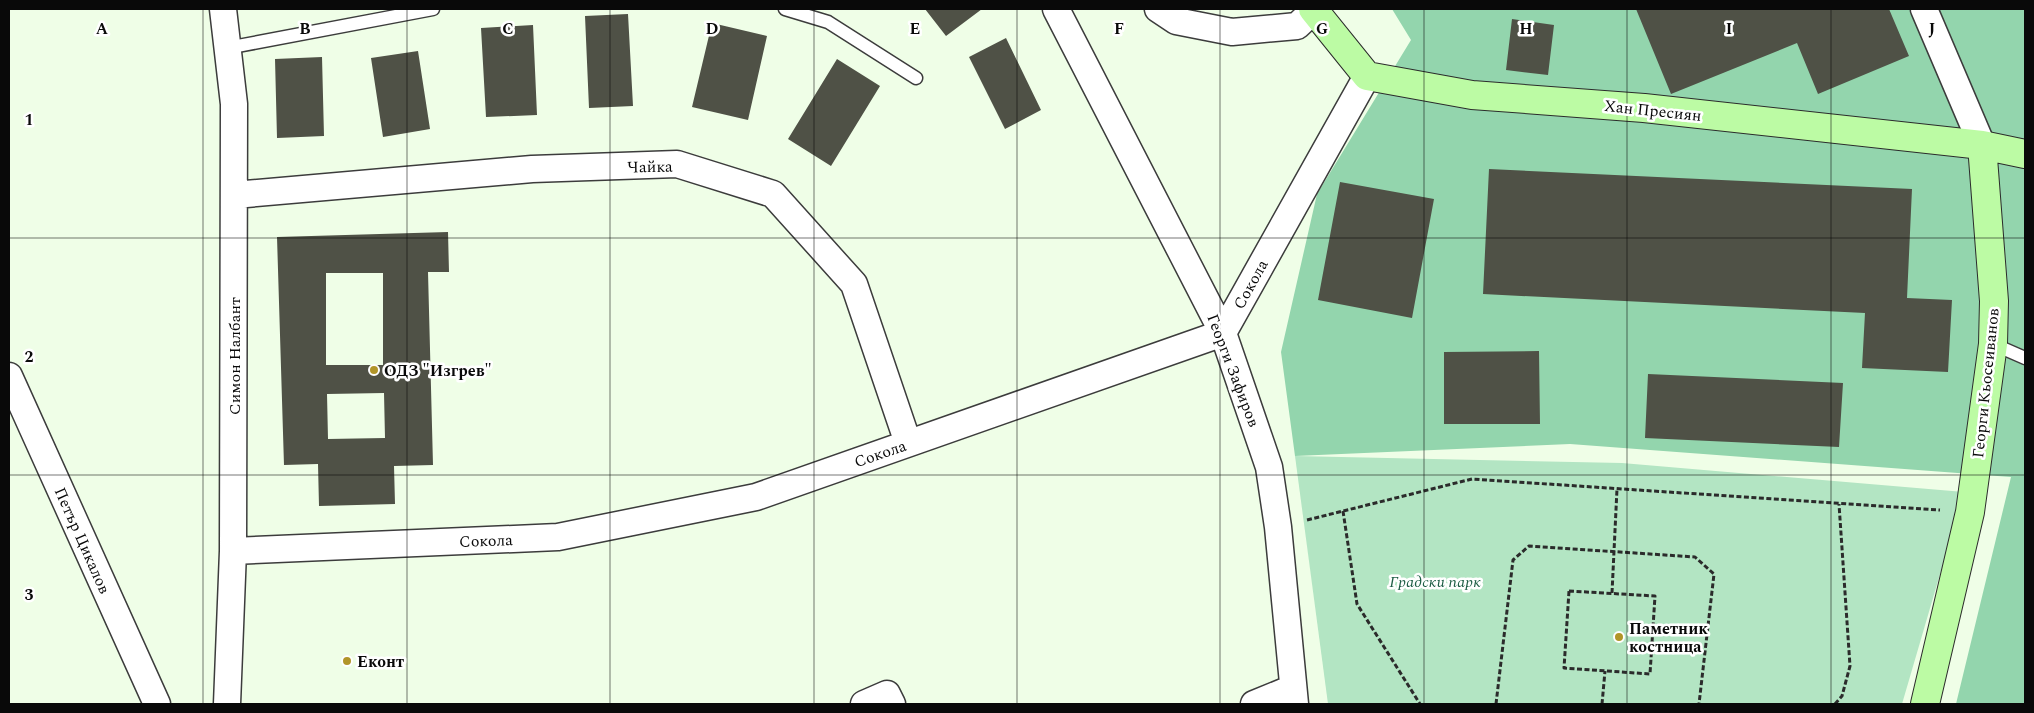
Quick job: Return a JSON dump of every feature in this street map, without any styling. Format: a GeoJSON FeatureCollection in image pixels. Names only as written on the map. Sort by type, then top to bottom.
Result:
{"type":"FeatureCollection","features":[{"type":"Feature","properties":{"kind":"street","name":"Симон Налбант"},"geometry":{"type":"LineString","coordinates":[[223,9],[234,104],[233,551],[227,704]]}},
{"type":"Feature","properties":{"kind":"street","name":"Георги Зафиров"},"geometry":{"type":"LineString","coordinates":[[1056,9],[1223,333],[1269,467],[1278,527],[1294,696]]}},
{"type":"Feature","properties":{"kind":"street"},"geometry":{"type":"LineString","coordinates":[[1158,9],[1176,21],[1232,32],[1297,26],[1313,10],[1367,76]]}},
{"type":"Feature","properties":{"kind":"street","name":"Георги Кьосеиванов"},"geometry":{"type":"LineString","coordinates":[[1924,9],[1982,145],[1994,302],[1993,344],[1970,512],[1925,704]]}},
{"type":"Feature","properties":{"kind":"street","name":"Сокола"},"geometry":{"type":"LineString","coordinates":[[233,551],[558,537],[756,497],[1223,333],[1367,76]]}},
{"type":"Feature","properties":{"kind":"street","name":"Хан Пресиян"},"geometry":{"type":"LineString","coordinates":[[1367,76],[1472,95],[1644,108],[1982,145],[2025,154]]}},
{"type":"Feature","properties":{"kind":"street","name":"Чайка"},"geometry":{"type":"LineString","coordinates":[[234,195],[532,169],[677,164],[773,194],[854,284],[908,443]]}},
{"type":"Feature","properties":{"kind":"street","name":"Петър Цикалов"},"geometry":{"type":"LineString","coordinates":[[9,376],[156,704]]}},
{"type":"Feature","properties":{"kind":"street"},"geometry":{"type":"LineString","coordinates":[[864,704],[887,694],[892,704]]}},
{"type":"Feature","properties":{"kind":"street"},"geometry":{"type":"LineString","coordinates":[[1254,704],[1294,696]]}},
{"type":"Feature","properties":{"kind":"lane"},"geometry":{"type":"LineString","coordinates":[[228,48],[433,9]]}},
{"type":"Feature","properties":{"kind":"lane"},"geometry":{"type":"LineString","coordinates":[[785,9],[828,22],[916,78]]}},
{"type":"Feature","properties":{"kind":"lane"},"geometry":{"type":"LineString","coordinates":[[1993,344],[2025,358]]}},
{"type":"Feature","properties":{"kind":"path"},"geometry":{"type":"LineString","coordinates":[[1278,527],[1472,479],[1970,512]]}},
{"type":"Feature","properties":{"kind":"path"},"geometry":{"type":"LineString","coordinates":[[1612,593],[1616,489]]}},
{"type":"Feature","properties":{"kind":"path"},"geometry":{"type":"LineString","coordinates":[[1835,704],[1842,696],[1850,666],[1840,504]]}},
{"type":"Feature","properties":{"kind":"path"},"geometry":{"type":"LineString","coordinates":[[1343,511],[1357,604],[1420,704]]}},
{"type":"Feature","properties":{"kind":"path"},"geometry":{"type":"LineString","coordinates":[[1496,704],[1513,560],[1529,546],[1614,550],[1695,557],[1714,574],[1699,704]]}},
{"type":"Feature","properties":{"kind":"path"},"geometry":{"type":"LineString","coordinates":[[1569,590],[1655,596],[1650,674],[1605,671],[1564,668],[1569,590]]}},
{"type":"Feature","properties":{"kind":"path"},"geometry":{"type":"LineString","coordinates":[[1602,704],[1605,671]]}},
{"type":"Feature","properties":{"kind":"green space"},"geometry":{"type":"Polygon","coordinates":[[[1392,9],[2025,9],[2025,704],[1956,704],[2011,477],[1570,444],[1295,456],[1281,352],[1317,194],[1411,40],[1392,9]]]}},
{"type":"Feature","properties":{"kind":"green space","name":"Градски парк"},"geometry":{"type":"Polygon","coordinates":[[[1295,456],[1622,463],[1964,492],[1902,704],[1328,704],[1295,456]]]}},
{"type":"Feature","properties":{"kind":"building"},"geometry":{"type":"Polygon","coordinates":[[[925,9],[982,9],[946,36],[925,9]]]}},
{"type":"Feature","properties":{"kind":"building"},"geometry":{"type":"Polygon","coordinates":[[[1636,9],[1889,9],[1909,56],[1818,94],[1797,43],[1671,94],[1636,9]]]}},
{"type":"Feature","properties":{"kind":"building"},"geometry":{"type":"Polygon","coordinates":[[[628,14],[633,106],[589,108],[585,16],[628,14]]]}},
{"type":"Feature","properties":{"kind":"building"},"geometry":{"type":"Polygon","coordinates":[[[1512,19],[1554,25],[1548,75],[1506,70],[1512,19]]]}},
{"type":"Feature","properties":{"kind":"building"},"geometry":{"type":"Polygon","coordinates":[[[712,23],[767,36],[748,120],[692,107],[712,23]]]}},
{"type":"Feature","properties":{"kind":"building"},"geometry":{"type":"Polygon","coordinates":[[[533,25],[537,115],[486,117],[481,28],[533,25]]]}},
{"type":"Feature","properties":{"kind":"building"},"geometry":{"type":"Polygon","coordinates":[[[1006,38],[1041,110],[1005,129],[969,57],[1006,38]]]}},
{"type":"Feature","properties":{"kind":"building"},"geometry":{"type":"Polygon","coordinates":[[[418,51],[430,129],[383,137],[371,58],[418,51]]]}},
{"type":"Feature","properties":{"kind":"building"},"geometry":{"type":"Polygon","coordinates":[[[322,57],[324,136],[277,138],[275,59],[322,57]]]}},
{"type":"Feature","properties":{"kind":"building"},"geometry":{"type":"Polygon","coordinates":[[[837,59],[880,86],[831,166],[788,139],[837,59]]]}},
{"type":"Feature","properties":{"kind":"building"},"geometry":{"type":"Polygon","coordinates":[[[1489,169],[1912,189],[1907,298],[1952,300],[1948,372],[1862,368],[1865,313],[1483,294],[1489,169]]]}},
{"type":"Feature","properties":{"kind":"building"},"geometry":{"type":"Polygon","coordinates":[[[1340,182],[1434,199],[1412,318],[1318,300],[1340,182]]]}},
{"type":"Feature","properties":{"kind":"building"},"geometry":{"type":"Polygon","coordinates":[[[448,232],[449,272],[428,272],[433,465],[394,466],[395,504],[319,506],[318,464],[284,465],[277,237],[448,232]],[[326,273],[326,365],[383,365],[383,273],[326,273]],[[384,393],[327,394],[328,439],[385,438],[384,393]]]}},
{"type":"Feature","properties":{"kind":"building"},"geometry":{"type":"Polygon","coordinates":[[[1539,351],[1540,424],[1444,424],[1444,352],[1539,351]]]}},
{"type":"Feature","properties":{"kind":"building"},"geometry":{"type":"Polygon","coordinates":[[[1648,374],[1843,383],[1839,447],[1645,438],[1648,374]]]}},
{"type":"Feature","properties":{"kind":"place","name":"ОДЗ \"Изгрев\""},"geometry":{"type":"Point","coordinates":[374,370]}},
{"type":"Feature","properties":{"kind":"place","name":"Паметник костница"},"geometry":{"type":"Point","coordinates":[1619,637]}},
{"type":"Feature","properties":{"kind":"place","name":"Еконт"},"geometry":{"type":"Point","coordinates":[347,661]}}]}
